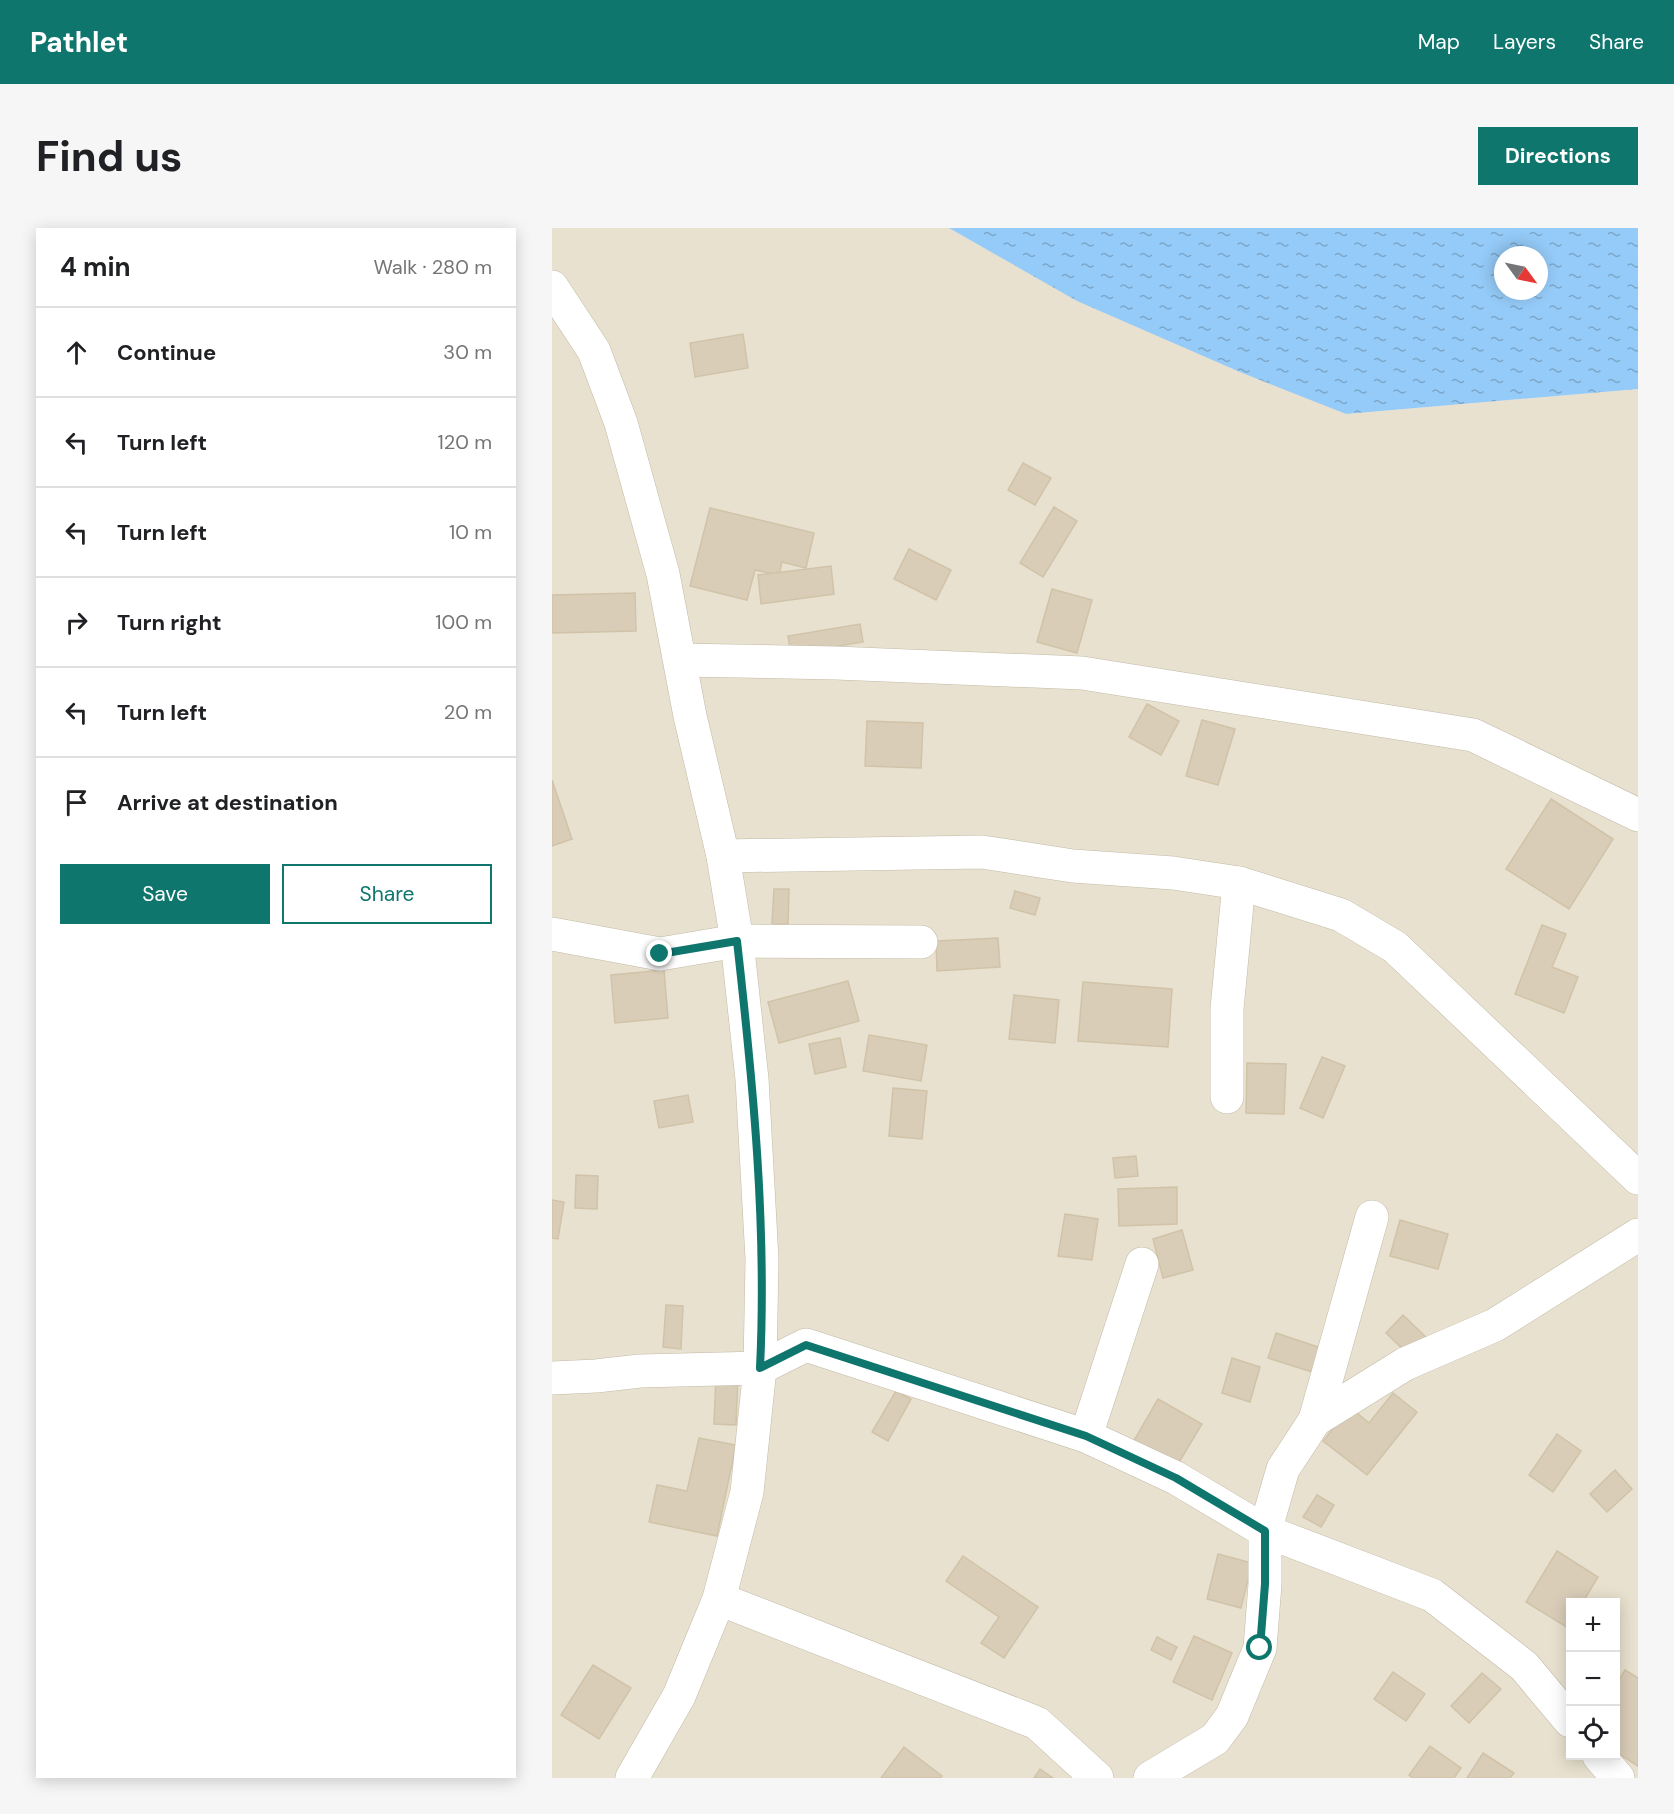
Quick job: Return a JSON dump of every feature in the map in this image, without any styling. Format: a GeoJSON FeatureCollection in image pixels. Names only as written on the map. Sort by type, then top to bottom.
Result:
{"type":"FeatureCollection","features":[{"type":"Feature","properties":{"kind":"street"},"geometry":{"type":"LineString","coordinates":[[552,287],[594,351],[621,423],[663,574],[690,716],[723,856],[737,941],[752,1079],[762,1258],[760,1368],[747,1492],[719,1599],[679,1696],[632,1778]]}},
{"type":"Feature","properties":{"kind":"street"},"geometry":{"type":"LineString","coordinates":[[680,660],[836,663],[1082,673],[1473,735],[1638,815]]}},
{"type":"Feature","properties":{"kind":"street"},"geometry":{"type":"LineString","coordinates":[[723,856],[982,852],[1073,866],[1173,873],[1239,883],[1341,915],[1395,947],[1638,1178]]}},
{"type":"Feature","properties":{"kind":"street"},"geometry":{"type":"LineString","coordinates":[[1227,1097],[1227,1009],[1239,883]]}},
{"type":"Feature","properties":{"kind":"street"},"geometry":{"type":"LineString","coordinates":[[552,934],[660,954],[737,941],[921,942]]}},
{"type":"Feature","properties":{"kind":"street"},"geometry":{"type":"LineString","coordinates":[[1150,1778],[1215,1739],[1232,1716],[1260,1648],[1265,1584],[1265,1531],[1283,1469],[1315,1420],[1372,1217]]}},
{"type":"Feature","properties":{"kind":"street"},"geometry":{"type":"LineString","coordinates":[[1315,1420],[1405,1364],[1495,1324],[1636,1239]]}},
{"type":"Feature","properties":{"kind":"street"},"geometry":{"type":"LineString","coordinates":[[1086,1436],[1142,1264]]}},
{"type":"Feature","properties":{"kind":"street"},"geometry":{"type":"LineString","coordinates":[[552,1378],[640,1371],[760,1368],[806,1345],[1086,1436],[1176,1478],[1265,1531],[1432,1595],[1524,1666],[1566,1716]]}},
{"type":"Feature","properties":{"kind":"street"},"geometry":{"type":"LineString","coordinates":[[719,1599],[1037,1723],[1097,1778]]}},
{"type":"Feature","properties":{"kind":"street"},"geometry":{"type":"LineString","coordinates":[[1603,1760],[1618,1778]]}},
{"type":"Feature","properties":{"kind":"shaded area"},"geometry":{"type":"Polygon","coordinates":[[[552,228],[949,228],[1078,301],[1346,414],[1638,389],[1638,1778],[552,1778],[552,228]]]}},
{"type":"Feature","properties":{"kind":"water"},"geometry":{"type":"Polygon","coordinates":[[[949,228],[1638,228],[1638,389],[1346,414],[1240,372],[1077,301],[949,228]]]}},
{"type":"Feature","properties":{"kind":"building"},"geometry":{"type":"Polygon","coordinates":[[[743,334],[748,368],[695,377],[690,343],[743,334]]]}},
{"type":"Feature","properties":{"kind":"building"},"geometry":{"type":"Polygon","coordinates":[[[1023,463],[1051,478],[1035,505],[1008,490],[1023,463]]]}},
{"type":"Feature","properties":{"kind":"building"},"geometry":{"type":"Polygon","coordinates":[[[1054,507],[1077,521],[1043,577],[1020,563],[1054,507]]]}},
{"type":"Feature","properties":{"kind":"building"},"geometry":{"type":"Polygon","coordinates":[[[710,508],[814,533],[806,568],[782,562],[779,575],[755,570],[747,600],[690,586],[710,508]]]}},
{"type":"Feature","properties":{"kind":"building"},"geometry":{"type":"Polygon","coordinates":[[[909,549],[951,570],[936,600],[894,579],[909,549]]]}},
{"type":"Feature","properties":{"kind":"building"},"geometry":{"type":"Polygon","coordinates":[[[831,566],[834,594],[761,604],[758,575],[831,566]]]}},
{"type":"Feature","properties":{"kind":"building"},"geometry":{"type":"Polygon","coordinates":[[[1052,589],[1092,600],[1077,653],[1037,642],[1052,589]]]}},
{"type":"Feature","properties":{"kind":"building"},"geometry":{"type":"Polygon","coordinates":[[[635,593],[636,631],[552,633],[552,595],[635,593]]]}},
{"type":"Feature","properties":{"kind":"building"},"geometry":{"type":"Polygon","coordinates":[[[860,624],[863,642],[791,654],[788,636],[860,624]]]}},
{"type":"Feature","properties":{"kind":"building"},"geometry":{"type":"Polygon","coordinates":[[[1147,704],[1179,721],[1161,755],[1129,737],[1147,704]]]}},
{"type":"Feature","properties":{"kind":"building"},"geometry":{"type":"Polygon","coordinates":[[[1202,720],[1235,729],[1218,785],[1186,776],[1202,720]]]}},
{"type":"Feature","properties":{"kind":"building"},"geometry":{"type":"Polygon","coordinates":[[[867,721],[923,723],[921,768],[865,766],[867,721]]]}},
{"type":"Feature","properties":{"kind":"building"},"geometry":{"type":"Polygon","coordinates":[[[552,780],[572,839],[552,846],[552,780]]]}},
{"type":"Feature","properties":{"kind":"building"},"geometry":{"type":"Polygon","coordinates":[[[1551,799],[1613,839],[1569,909],[1506,869],[1551,799]]]}},
{"type":"Feature","properties":{"kind":"building"},"geometry":{"type":"Polygon","coordinates":[[[774,889],[789,889],[788,924],[772,924],[774,889]]]}},
{"type":"Feature","properties":{"kind":"building"},"geometry":{"type":"Polygon","coordinates":[[[1015,891],[1040,898],[1035,915],[1010,908],[1015,891]]]}},
{"type":"Feature","properties":{"kind":"building"},"geometry":{"type":"Polygon","coordinates":[[[1542,925],[1566,934],[1552,967],[1578,977],[1564,1013],[1515,994],[1542,925]]]}},
{"type":"Feature","properties":{"kind":"building"},"geometry":{"type":"Polygon","coordinates":[[[998,938],[1000,967],[937,971],[936,941],[998,938]]]}},
{"type":"Feature","properties":{"kind":"building"},"geometry":{"type":"Polygon","coordinates":[[[664,970],[668,1018],[615,1023],[611,975],[664,970]]]}},
{"type":"Feature","properties":{"kind":"building"},"geometry":{"type":"Polygon","coordinates":[[[848,981],[859,1021],[779,1043],[768,1002],[848,981]]]}},
{"type":"Feature","properties":{"kind":"building"},"geometry":{"type":"Polygon","coordinates":[[[1083,982],[1172,989],[1168,1047],[1078,1041],[1083,982]]]}},
{"type":"Feature","properties":{"kind":"building"},"geometry":{"type":"Polygon","coordinates":[[[1014,995],[1059,1000],[1055,1043],[1009,1039],[1014,995]]]}},
{"type":"Feature","properties":{"kind":"building"},"geometry":{"type":"Polygon","coordinates":[[[869,1035],[927,1045],[921,1081],[863,1071],[869,1035]]]}},
{"type":"Feature","properties":{"kind":"building"},"geometry":{"type":"Polygon","coordinates":[[[840,1038],[846,1067],[815,1074],[809,1044],[840,1038]]]}},
{"type":"Feature","properties":{"kind":"building"},"geometry":{"type":"Polygon","coordinates":[[[1322,1057],[1345,1066],[1323,1118],[1300,1108],[1322,1057]]]}},
{"type":"Feature","properties":{"kind":"building"},"geometry":{"type":"Polygon","coordinates":[[[1247,1063],[1286,1064],[1284,1114],[1246,1113],[1247,1063]]]}},
{"type":"Feature","properties":{"kind":"building"},"geometry":{"type":"Polygon","coordinates":[[[893,1088],[927,1091],[922,1139],[889,1136],[893,1088]]]}},
{"type":"Feature","properties":{"kind":"building"},"geometry":{"type":"Polygon","coordinates":[[[688,1095],[693,1122],[659,1128],[654,1101],[688,1095]]]}},
{"type":"Feature","properties":{"kind":"building"},"geometry":{"type":"Polygon","coordinates":[[[1136,1156],[1138,1176],[1115,1178],[1113,1158],[1136,1156]]]}},
{"type":"Feature","properties":{"kind":"building"},"geometry":{"type":"Polygon","coordinates":[[[576,1175],[598,1176],[597,1209],[575,1208],[576,1175]]]}},
{"type":"Feature","properties":{"kind":"building"},"geometry":{"type":"Polygon","coordinates":[[[1177,1187],[1177,1224],[1119,1226],[1118,1189],[1177,1187]]]}},
{"type":"Feature","properties":{"kind":"building"},"geometry":{"type":"Polygon","coordinates":[[[552,1200],[564,1202],[558,1239],[552,1238],[552,1200]]]}},
{"type":"Feature","properties":{"kind":"building"},"geometry":{"type":"Polygon","coordinates":[[[1065,1214],[1098,1219],[1092,1260],[1058,1256],[1065,1214]]]}},
{"type":"Feature","properties":{"kind":"building"},"geometry":{"type":"Polygon","coordinates":[[[1400,1220],[1448,1234],[1438,1269],[1390,1256],[1400,1220]]]}},
{"type":"Feature","properties":{"kind":"building"},"geometry":{"type":"Polygon","coordinates":[[[1182,1230],[1193,1270],[1163,1278],[1153,1239],[1182,1230]]]}},
{"type":"Feature","properties":{"kind":"building"},"geometry":{"type":"Polygon","coordinates":[[[666,1305],[683,1306],[681,1349],[663,1347],[666,1305]]]}},
{"type":"Feature","properties":{"kind":"building"},"geometry":{"type":"Polygon","coordinates":[[[1403,1315],[1430,1341],[1413,1359],[1386,1333],[1403,1315]]]}},
{"type":"Feature","properties":{"kind":"building"},"geometry":{"type":"Polygon","coordinates":[[[1276,1333],[1321,1348],[1312,1372],[1268,1358],[1276,1333]]]}},
{"type":"Feature","properties":{"kind":"building"},"geometry":{"type":"Polygon","coordinates":[[[1232,1358],[1260,1367],[1250,1402],[1222,1393],[1232,1358]]]}},
{"type":"Feature","properties":{"kind":"building"},"geometry":{"type":"Polygon","coordinates":[[[716,1375],[738,1376],[736,1425],[714,1424],[716,1375]]]}},
{"type":"Feature","properties":{"kind":"building"},"geometry":{"type":"Polygon","coordinates":[[[896,1391],[911,1399],[888,1441],[872,1432],[896,1391]]]}},
{"type":"Feature","properties":{"kind":"building"},"geometry":{"type":"Polygon","coordinates":[[[1393,1393],[1417,1412],[1367,1475],[1323,1441],[1350,1407],[1369,1423],[1393,1393]]]}},
{"type":"Feature","properties":{"kind":"building"},"geometry":{"type":"Polygon","coordinates":[[[1158,1399],[1202,1424],[1175,1469],[1132,1444],[1158,1399]]]}},
{"type":"Feature","properties":{"kind":"building"},"geometry":{"type":"Polygon","coordinates":[[[1557,1434],[1581,1451],[1553,1492],[1529,1475],[1557,1434]]]}},
{"type":"Feature","properties":{"kind":"building"},"geometry":{"type":"Polygon","coordinates":[[[699,1438],[736,1445],[717,1536],[649,1522],[657,1485],[687,1491],[699,1438]]]}},
{"type":"Feature","properties":{"kind":"building"},"geometry":{"type":"Polygon","coordinates":[[[1615,1470],[1632,1489],[1607,1512],[1590,1494],[1615,1470]]]}},
{"type":"Feature","properties":{"kind":"building"},"geometry":{"type":"Polygon","coordinates":[[[1317,1495],[1334,1505],[1321,1527],[1303,1517],[1317,1495]]]}},
{"type":"Feature","properties":{"kind":"building"},"geometry":{"type":"Polygon","coordinates":[[[1557,1551],[1598,1577],[1585,1598],[1566,1598],[1566,1627],[1526,1602],[1557,1551]]]}},
{"type":"Feature","properties":{"kind":"building"},"geometry":{"type":"Polygon","coordinates":[[[1218,1554],[1252,1563],[1241,1608],[1207,1599],[1218,1554]]]}},
{"type":"Feature","properties":{"kind":"building"},"geometry":{"type":"Polygon","coordinates":[[[963,1556],[1038,1607],[1004,1658],[981,1643],[999,1617],[946,1581],[963,1556]]]}},
{"type":"Feature","properties":{"kind":"building"},"geometry":{"type":"Polygon","coordinates":[[[1194,1636],[1232,1653],[1212,1700],[1173,1682],[1194,1636]]]}},
{"type":"Feature","properties":{"kind":"building"},"geometry":{"type":"Polygon","coordinates":[[[1157,1637],[1177,1647],[1171,1660],[1151,1650],[1157,1637]]]}},
{"type":"Feature","properties":{"kind":"building"},"geometry":{"type":"Polygon","coordinates":[[[593,1665],[631,1688],[599,1739],[561,1715],[593,1665]]]}},
{"type":"Feature","properties":{"kind":"building"},"geometry":{"type":"Polygon","coordinates":[[[1625,1670],[1638,1678],[1638,1766],[1620,1755],[1620,1678],[1625,1670]]]}},
{"type":"Feature","properties":{"kind":"building"},"geometry":{"type":"Polygon","coordinates":[[[1393,1672],[1425,1694],[1406,1721],[1374,1699],[1393,1672]]]}},
{"type":"Feature","properties":{"kind":"building"},"geometry":{"type":"Polygon","coordinates":[[[1482,1673],[1501,1689],[1469,1723],[1451,1706],[1482,1673]]]}},
{"type":"Feature","properties":{"kind":"building"},"geometry":{"type":"Polygon","coordinates":[[[1430,1746],[1461,1768],[1454,1778],[1413,1778],[1409,1775],[1430,1746]]]}},
{"type":"Feature","properties":{"kind":"building"},"geometry":{"type":"Polygon","coordinates":[[[904,1747],[942,1776],[941,1778],[881,1778],[904,1747]]]}},
{"type":"Feature","properties":{"kind":"building"},"geometry":{"type":"Polygon","coordinates":[[[1483,1753],[1514,1773],[1510,1778],[1467,1778],[1483,1753]]]}},
{"type":"Feature","properties":{"kind":"building"},"geometry":{"type":"Polygon","coordinates":[[[1040,1769],[1053,1778],[1034,1778],[1040,1769]]]}},
{"type":"Feature","properties":{"kind":"route"},"geometry":{"type":"LineString","coordinates":[[660,954],[737,941],[752,1079],[762,1258],[760,1368],[806,1345],[1086,1436],[1176,1478],[1265,1531],[1265,1584],[1260,1648]]}}]}
